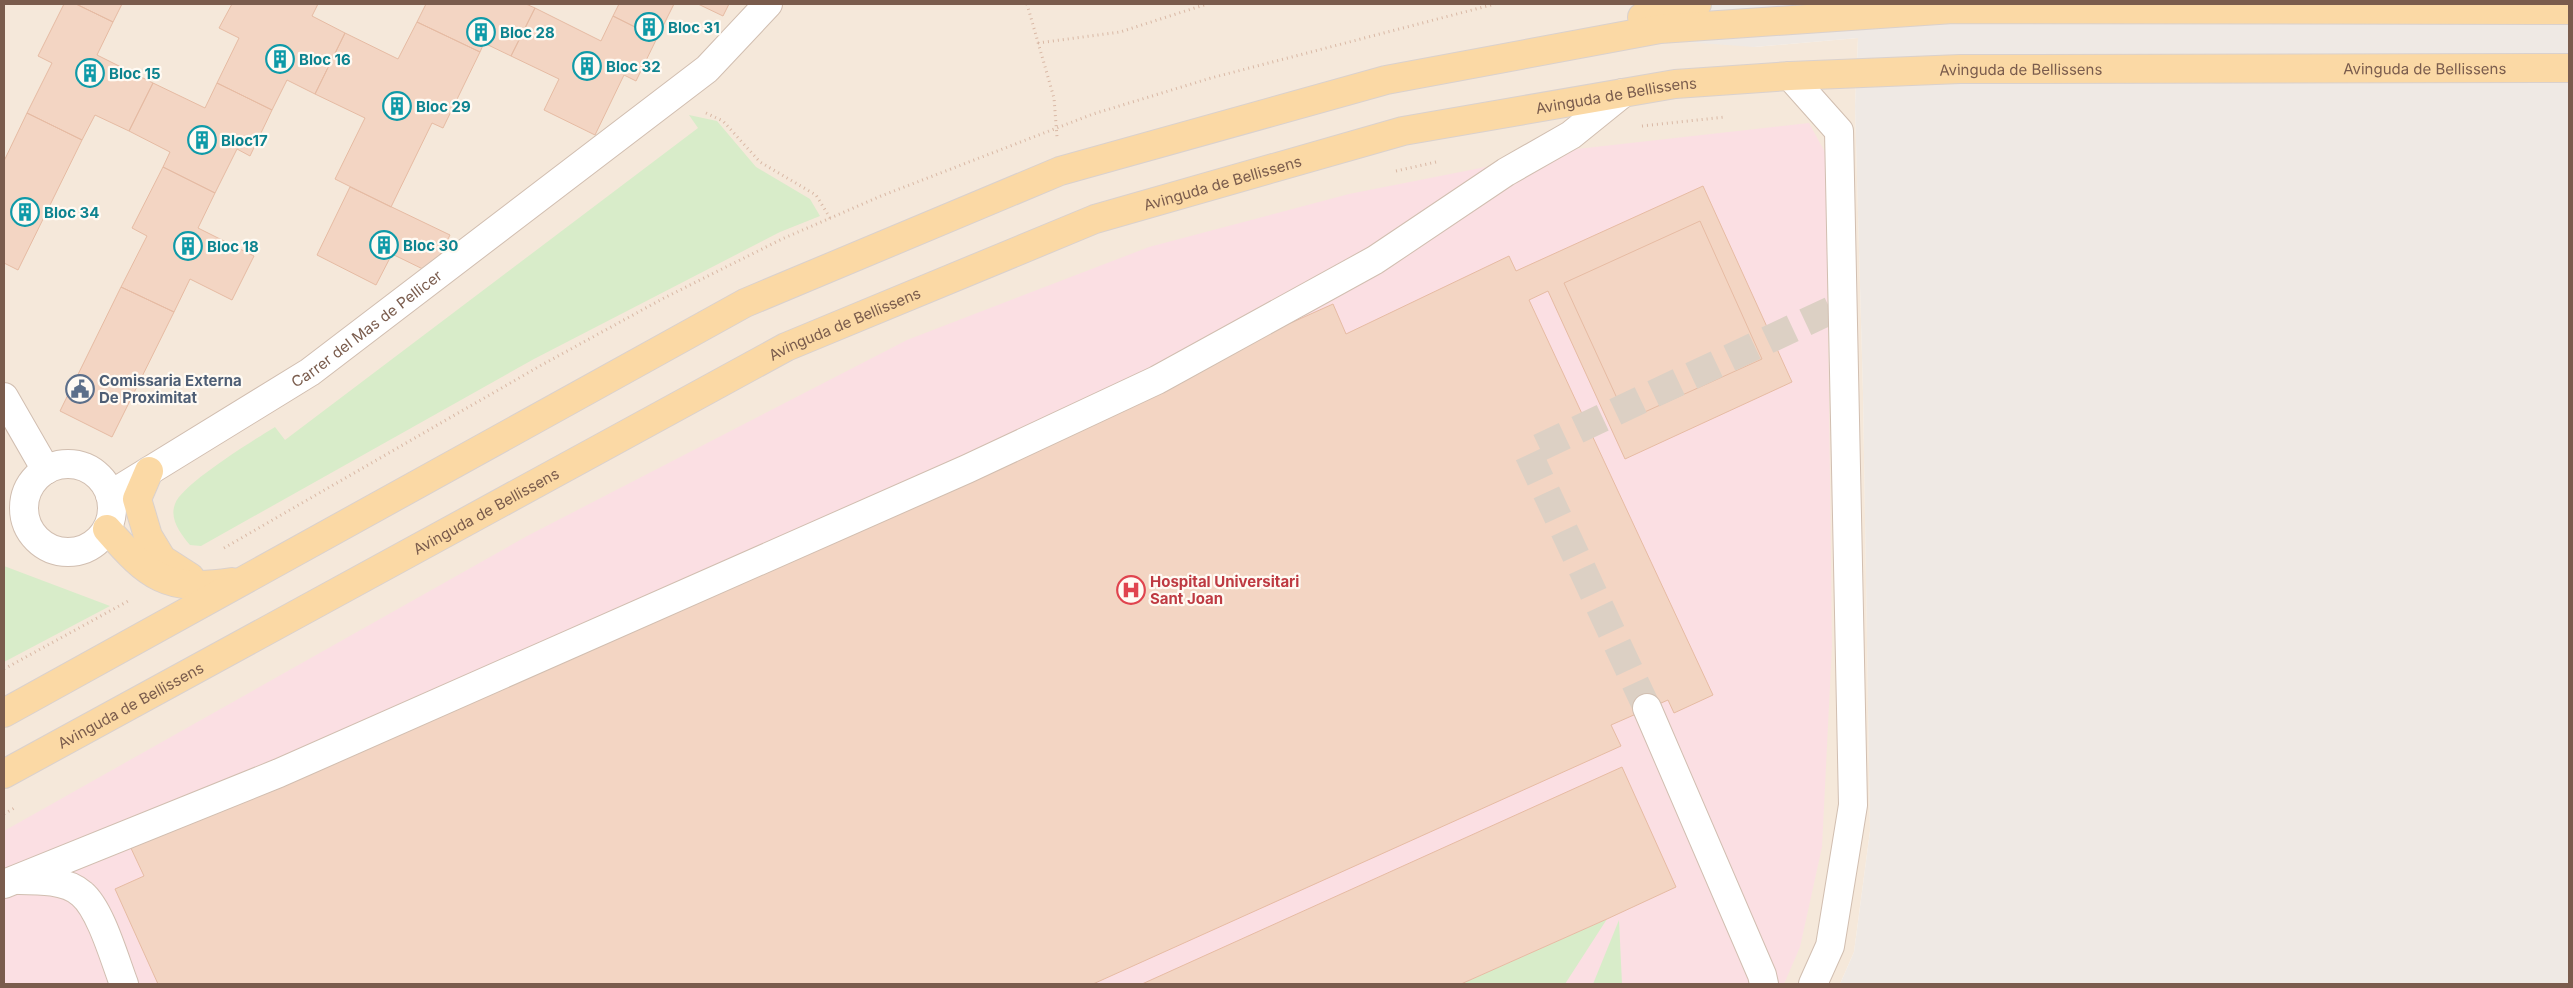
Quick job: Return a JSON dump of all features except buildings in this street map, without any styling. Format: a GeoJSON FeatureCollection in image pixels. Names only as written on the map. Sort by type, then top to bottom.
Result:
{"type":"FeatureCollection","features":[{"type":"Feature","properties":{"kind":"main road"},"geometry":{"type":"LineString","coordinates":[[4,714],[745,303],[1060,171],[1386,80],[1697,4]]}},
{"type":"Feature","properties":{"kind":"main road"},"geometry":{"type":"LineString","coordinates":[[1386,80],[1660,29],[1953,9],[2569,10]]}},
{"type":"Feature","properties":{"kind":"main road","name":"Avinguda de Bellissens"},"geometry":{"type":"LineString","coordinates":[[4,774],[795,343],[1095,219],[1403,131],[1675,84],[1790,76],[1960,69],[2569,68]]}},
{"type":"Feature","properties":{"kind":"main road"},"geometry":{"type":"LineString","coordinates":[[149,472],[137,499],[148,536],[162,559],[204,586]]}},
{"type":"Feature","properties":{"kind":"main road"},"geometry":{"type":"LineString","coordinates":[[106,529],[146,570],[161,579],[204,586],[243,581]]}},
{"type":"Feature","properties":{"kind":"street","name":"Carrer del Mas de Pellicer"},"geometry":{"type":"LineString","coordinates":[[110,495],[310,372],[707,69],[768,4]]}},
{"type":"Feature","properties":{"kind":"street"},"geometry":{"type":"LineString","coordinates":[[1790,76],[1839,131],[1853,805],[1830,946],[1813,984]]}},
{"type":"Feature","properties":{"kind":"street"},"geometry":{"type":"LineString","coordinates":[[8,882],[249,786],[490,682],[967,469],[1157,380],[1375,260],[1506,172],[1571,135],[1623,93]]}},
{"type":"Feature","properties":{"kind":"street"},"geometry":{"type":"LineString","coordinates":[[4,397],[46,470]]}},
{"type":"Feature","properties":{"kind":"street"},"geometry":{"type":"LineString","coordinates":[[74,464],[89,468],[99,476],[108,488],[110,495],[112,506],[110,521],[106,529],[97,542],[83,549],[63,551],[48,547],[36,538],[28,525],[14,514],[34,480],[46,470],[59,465],[74,464]]}},
{"type":"Feature","properties":{"kind":"street"},"geometry":{"type":"LineString","coordinates":[[1647,708],[1762,975],[1764,984]]}},
{"type":"Feature","properties":{"kind":"street"},"geometry":{"type":"LineString","coordinates":[[8,882],[51,880],[82,894],[102,924],[124,984]]}},
{"type":"Feature","properties":{"kind":"path"},"geometry":{"type":"LineString","coordinates":[[1027,4],[1054,98],[1060,171]]}},
{"type":"Feature","properties":{"kind":"path"},"geometry":{"type":"LineString","coordinates":[[1038,43],[1120,32],[1206,4]]}},
{"type":"Feature","properties":{"kind":"path"},"geometry":{"type":"LineString","coordinates":[[698,108],[723,121],[760,162],[816,195],[830,218]]}},
{"type":"Feature","properties":{"kind":"path"},"geometry":{"type":"LineString","coordinates":[[1637,127],[1730,116]]}},
{"type":"Feature","properties":{"kind":"path"},"geometry":{"type":"LineString","coordinates":[[1388,172],[1446,160]]}},
{"type":"Feature","properties":{"kind":"path"},"geometry":{"type":"LineString","coordinates":[[4,814],[20,804]]}},
{"type":"Feature","properties":{"kind":"shaded area"},"geometry":{"type":"Polygon","coordinates":[[[4,4],[1650,4],[1754,47],[1858,38],[1855,106],[1863,393],[1870,831],[1854,952],[1840,984],[4,984],[4,4]]]}},
{"type":"Feature","properties":{"kind":"shaded area"},"geometry":{"type":"Polygon","coordinates":[[[1650,4],[2569,4],[2569,984],[1840,984],[1854,952],[1870,831],[1863,393],[1855,106],[1858,38],[1754,47],[1658,40],[1650,4]]]}},
{"type":"Feature","properties":{"kind":"shaded area","name":"Hospital Universitari Sant Joan"},"geometry":{"type":"Polygon","coordinates":[[[1809,123],[1826,154],[1832,645],[1822,847],[1800,947],[1784,984],[4,984],[4,831],[529,535],[907,340],[1149,247],[1349,194],[1577,149],[1809,123]]]}},
{"type":"Feature","properties":{"kind":"green space"},"geometry":{"type":"Polygon","coordinates":[[[689,115],[717,121],[756,167],[810,199],[820,216],[780,232],[534,359],[201,546],[190,545],[177,526],[174,510],[180,495],[191,485],[204,474],[275,427],[285,440],[698,128],[689,115]]]}},
{"type":"Feature","properties":{"kind":"green space"},"geometry":{"type":"Polygon","coordinates":[[[4,566],[110,606],[4,662],[4,566]]]}},
{"type":"Feature","properties":{"kind":"green space"},"geometry":{"type":"Polygon","coordinates":[[[1607,919],[1565,984],[1461,984],[1607,919]]]}},
{"type":"Feature","properties":{"kind":"green space"},"geometry":{"type":"Polygon","coordinates":[[[1619,920],[1622,984],[1593,984],[1619,920]]]}},
{"type":"Feature","properties":{"kind":"tunnel"},"geometry":{"type":"LineString","coordinates":[[1647,708],[1528,453],[1842,305]]}},
{"type":"Feature","properties":{"kind":"place","name":"Bloc 31"},"geometry":{"type":"Point","coordinates":[649,27]}},
{"type":"Feature","properties":{"kind":"place","name":"Bloc 28"},"geometry":{"type":"Point","coordinates":[481,32]}},
{"type":"Feature","properties":{"kind":"place","name":"Bloc 16"},"geometry":{"type":"Point","coordinates":[280,59]}},
{"type":"Feature","properties":{"kind":"place","name":"Bloc 32"},"geometry":{"type":"Point","coordinates":[587,66]}},
{"type":"Feature","properties":{"kind":"place","name":"Bloc 15"},"geometry":{"type":"Point","coordinates":[90,73]}},
{"type":"Feature","properties":{"kind":"place","name":"Bloc 29"},"geometry":{"type":"Point","coordinates":[397,106]}},
{"type":"Feature","properties":{"kind":"place","name":"Bloc17"},"geometry":{"type":"Point","coordinates":[202,140]}},
{"type":"Feature","properties":{"kind":"place","name":"Bloc 34"},"geometry":{"type":"Point","coordinates":[25,212]}},
{"type":"Feature","properties":{"kind":"place","name":"Bloc 30"},"geometry":{"type":"Point","coordinates":[384,245]}},
{"type":"Feature","properties":{"kind":"place","name":"Bloc 18"},"geometry":{"type":"Point","coordinates":[188,246]}},
{"type":"Feature","properties":{"kind":"place","name":"Comissaria Externa De Proximitat"},"geometry":{"type":"Point","coordinates":[80,389]}},
{"type":"Feature","properties":{"kind":"place","name":"Hospital Universitari Sant Joan"},"geometry":{"type":"Point","coordinates":[1131,590]}}]}
